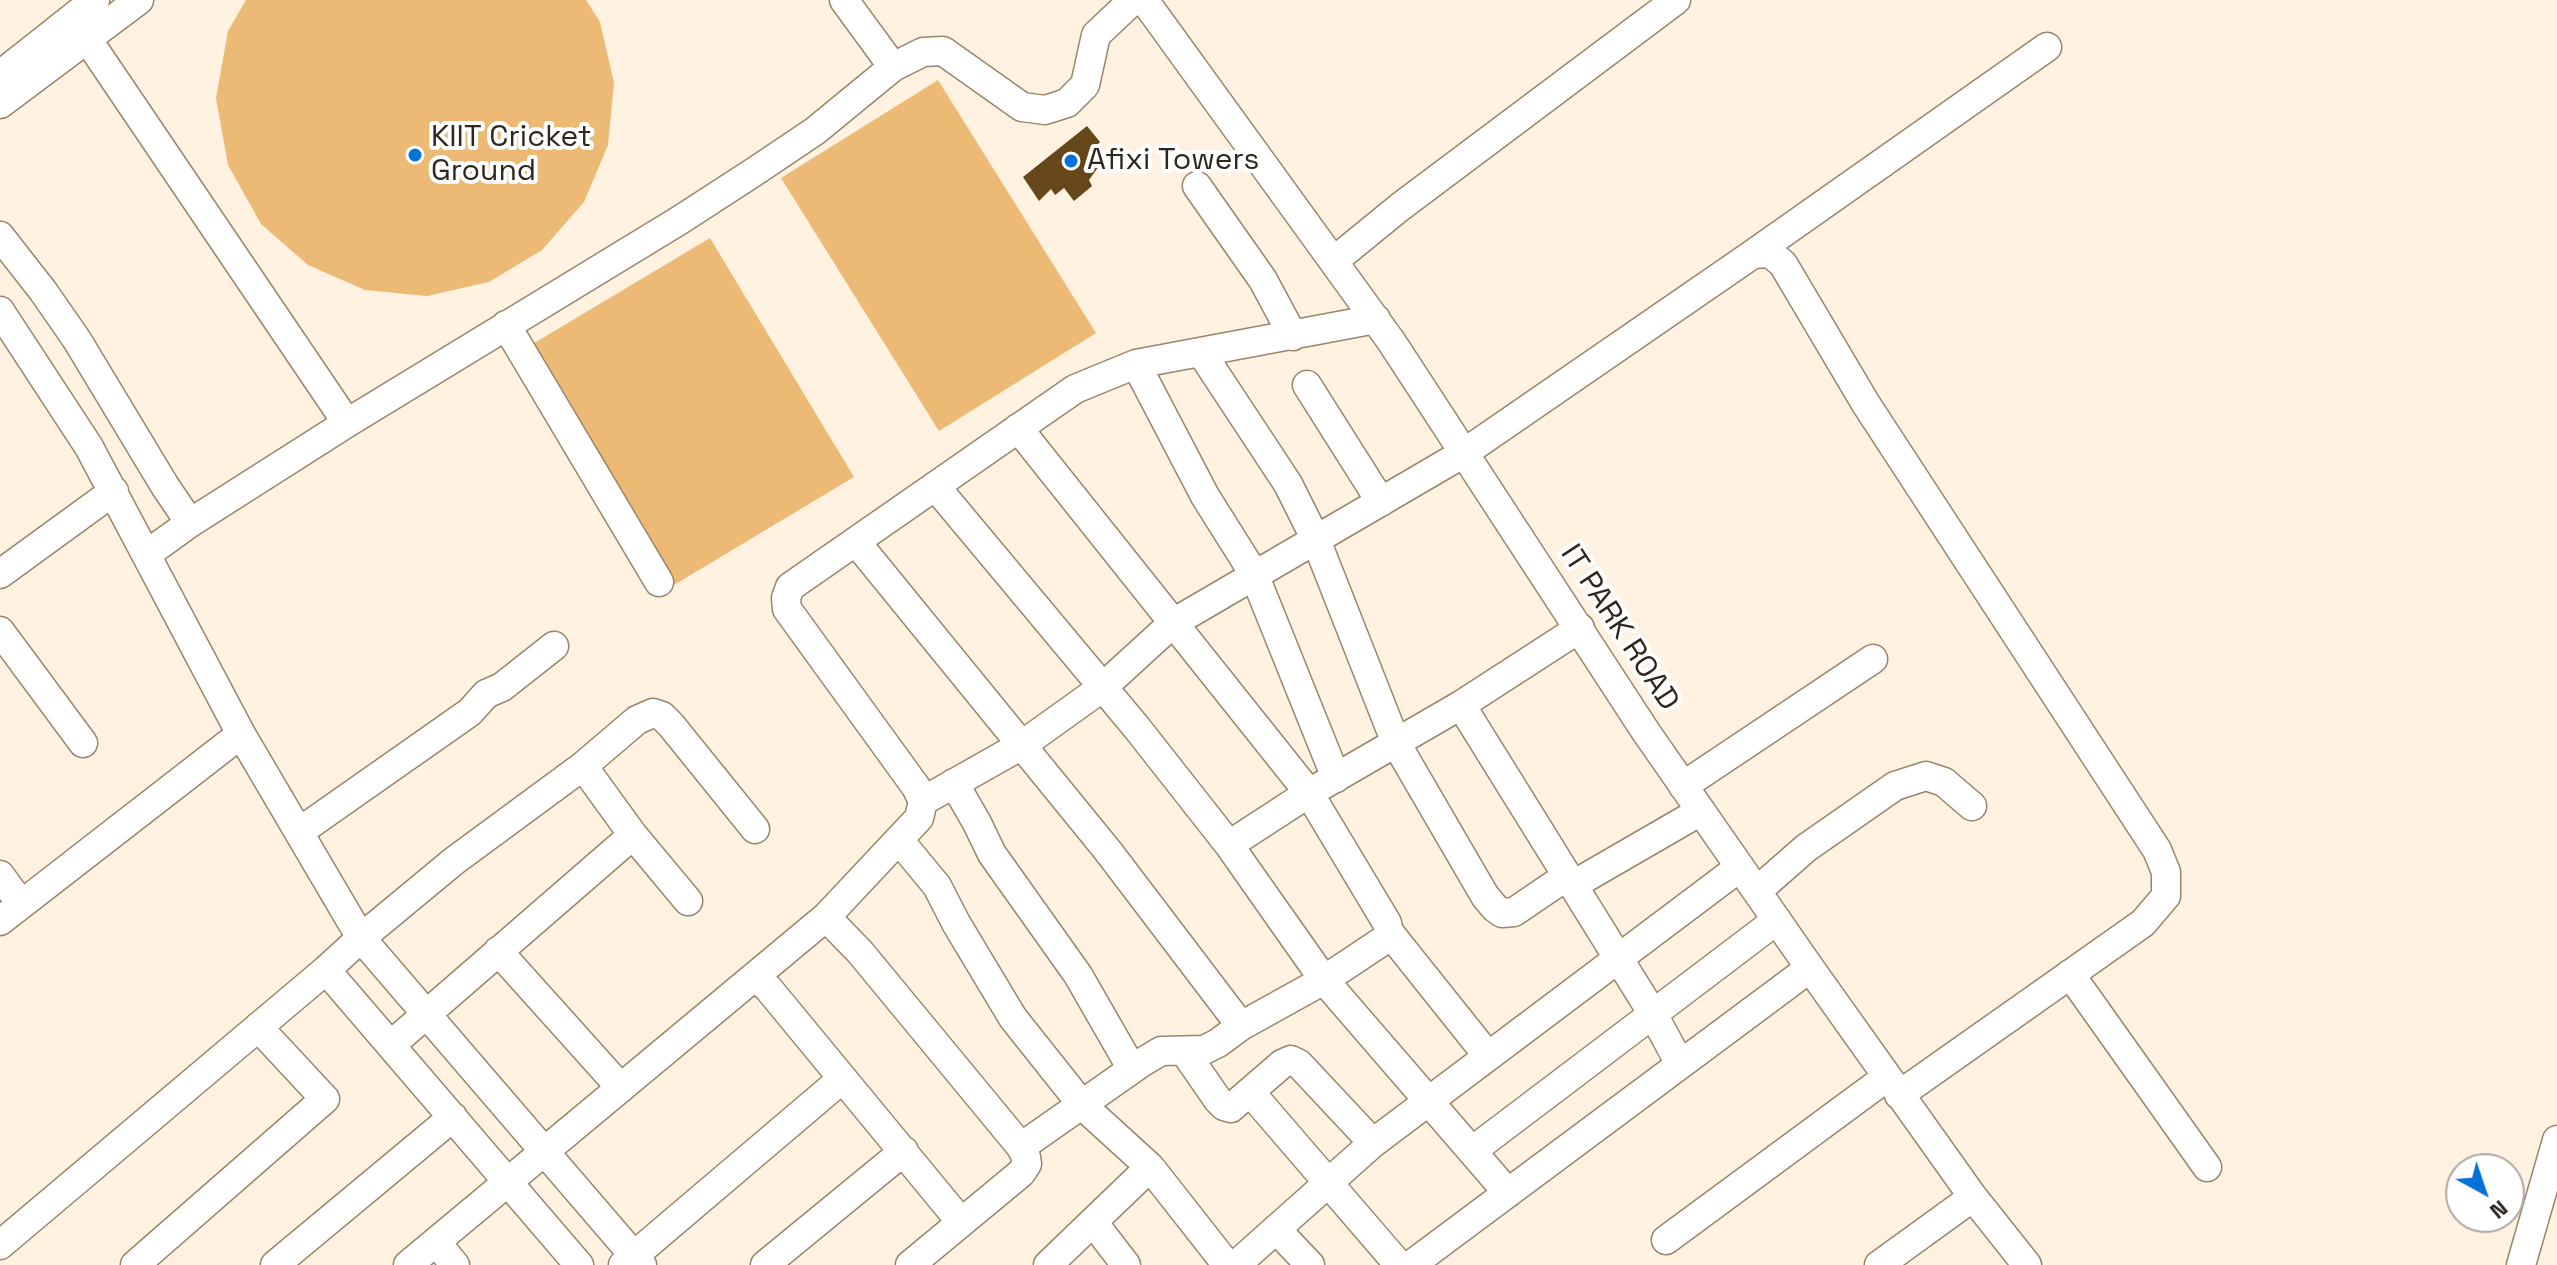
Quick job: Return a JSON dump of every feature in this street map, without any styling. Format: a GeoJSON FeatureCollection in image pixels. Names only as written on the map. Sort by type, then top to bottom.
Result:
{"type":"FeatureCollection","features":[{"type":"Feature","properties":{"kind":"street"},"geometry":{"type":"LineString","coordinates":[[0,104],[80,28],[95,0]]}},
{"type":"Feature","properties":{"kind":"street"},"geometry":{"type":"LineString","coordinates":[[0,75],[80,28],[139,0]]}},
{"type":"Feature","properties":{"kind":"street"},"geometry":{"type":"LineString","coordinates":[[844,0],[893,67]]}},
{"type":"Feature","properties":{"kind":"street"},"geometry":{"type":"LineString","coordinates":[[147,554],[347,423],[680,220],[803,139],[893,67],[923,52],[943,51],[1022,107],[1045,110],[1067,103],[1085,85],[1096,35],[1133,0]]}},
{"type":"Feature","properties":{"kind":"street","name":"IT PARK ROAD"},"geometry":{"type":"LineString","coordinates":[[1144,0],[1376,319],[1683,786],[1810,968],[1973,1197],[2027,1265]]}},
{"type":"Feature","properties":{"kind":"street"},"geometry":{"type":"LineString","coordinates":[[1335,260],[1412,198],[1676,0]]}},
{"type":"Feature","properties":{"kind":"street"},"geometry":{"type":"LineString","coordinates":[[80,28],[347,423]]}},
{"type":"Feature","properties":{"kind":"street"},"geometry":{"type":"LineString","coordinates":[[923,801],[1022,745],[1103,687],[1173,623],[1464,453],[2047,47]]}},
{"type":"Feature","properties":{"kind":"street"},"geometry":{"type":"LineString","coordinates":[[1197,186],[1263,280],[1293,336]]}},
{"type":"Feature","properties":{"kind":"street"},"geometry":{"type":"LineString","coordinates":[[0,236],[77,340],[190,523]]}},
{"type":"Feature","properties":{"kind":"street"},"geometry":{"type":"LineString","coordinates":[[1666,1240],[1893,1086],[2070,974],[2143,923],[2166,896],[2166,872],[2157,850],[1866,404],[1783,264],[1770,253],[1753,254]]}},
{"type":"Feature","properties":{"kind":"street"},"geometry":{"type":"LineString","coordinates":[[0,311],[89,447],[241,734],[361,938],[633,1262],[842,1079]]}},
{"type":"Feature","properties":{"kind":"street"},"geometry":{"type":"LineString","coordinates":[[408,1265],[826,917],[919,818],[923,801],[916,787],[787,609],[786,598],[790,587],[1075,389],[1136,364],[1376,319]]}},
{"type":"Feature","properties":{"kind":"street"},"geometry":{"type":"LineString","coordinates":[[506,325],[659,582]]}},
{"type":"Feature","properties":{"kind":"street"},"geometry":{"type":"LineString","coordinates":[[1201,352],[1288,484],[1316,540],[1396,743],[1495,908],[1502,913],[1514,912],[1701,811]]}},
{"type":"Feature","properties":{"kind":"street"},"geometry":{"type":"LineString","coordinates":[[1136,364],[1205,496],[1254,574],[1336,778]]}},
{"type":"Feature","properties":{"kind":"street"},"geometry":{"type":"LineString","coordinates":[[1307,385],[1381,502]]}},
{"type":"Feature","properties":{"kind":"street"},"geometry":{"type":"LineString","coordinates":[[1018,428],[1309,793],[1387,923],[1389,932],[1488,1056]]}},
{"type":"Feature","properties":{"kind":"street"},"geometry":{"type":"LineString","coordinates":[[935,486],[1103,687],[1229,845],[1324,980],[1508,1193]]}},
{"type":"Feature","properties":{"kind":"street"},"geometry":{"type":"LineString","coordinates":[[0,574],[114,491]]}},
{"type":"Feature","properties":{"kind":"street"},"geometry":{"type":"LineString","coordinates":[[857,543],[1108,851],[1241,1026]]}},
{"type":"Feature","properties":{"kind":"street"},"geometry":{"type":"LineString","coordinates":[[1229,845],[1309,793],[1461,705],[1580,628]]}},
{"type":"Feature","properties":{"kind":"street"},"geometry":{"type":"LineString","coordinates":[[0,631],[83,743]]}},
{"type":"Feature","properties":{"kind":"street"},"geometry":{"type":"LineString","coordinates":[[299,832],[470,712],[486,694],[502,687],[554,646]]}},
{"type":"Feature","properties":{"kind":"street"},"geometry":{"type":"LineString","coordinates":[[1683,786],[1873,659]]}},
{"type":"Feature","properties":{"kind":"street"},"geometry":{"type":"LineString","coordinates":[[1461,705],[1619,958],[1680,1064]]}},
{"type":"Feature","properties":{"kind":"street"},"geometry":{"type":"LineString","coordinates":[[0,1245],[454,861],[583,766],[637,720],[653,713],[662,716],[755,829]]}},
{"type":"Feature","properties":{"kind":"street"},"geometry":{"type":"LineString","coordinates":[[0,875],[10,912],[241,734]]}},
{"type":"Feature","properties":{"kind":"street"},"geometry":{"type":"LineString","coordinates":[[583,766],[633,835],[688,901]]}},
{"type":"Feature","properties":{"kind":"street"},"geometry":{"type":"LineString","coordinates":[[1757,891],[1806,848],[1895,786],[1926,776],[1944,782],[1972,806]]}},
{"type":"Feature","properties":{"kind":"street"},"geometry":{"type":"LineString","coordinates":[[954,783],[992,854],[1078,975],[1132,1069]]}},
{"type":"Feature","properties":{"kind":"street"},"geometry":{"type":"LineString","coordinates":[[392,1044],[633,835]]}},
{"type":"Feature","properties":{"kind":"street"},"geometry":{"type":"LineString","coordinates":[[899,840],[937,886],[1013,1018],[1083,1106],[1150,1167],[1227,1265]]}},
{"type":"Feature","properties":{"kind":"street"},"geometry":{"type":"LineString","coordinates":[[1236,1265],[1373,1143],[1740,867]]}},
{"type":"Feature","properties":{"kind":"street"},"geometry":{"type":"LineString","coordinates":[[826,917],[860,952],[1021,1147],[1027,1164],[1021,1173],[910,1265]]}},
{"type":"Feature","properties":{"kind":"street"},"geometry":{"type":"LineString","coordinates":[[1472,1151],[1777,920]]}},
{"type":"Feature","properties":{"kind":"street"},"geometry":{"type":"LineString","coordinates":[[1021,1147],[1161,1051],[1204,1050],[1218,1043],[1241,1026],[1324,980],[1384,940],[1389,932]]}},
{"type":"Feature","properties":{"kind":"street"},"geometry":{"type":"LineString","coordinates":[[498,951],[621,1088]]}},
{"type":"Feature","properties":{"kind":"street"},"geometry":{"type":"LineString","coordinates":[[1411,1265],[1810,968]]}},
{"type":"Feature","properties":{"kind":"street"},"geometry":{"type":"LineString","coordinates":[[326,970],[579,1265]]}},
{"type":"Feature","properties":{"kind":"street"},"geometry":{"type":"LineString","coordinates":[[2070,974],[2207,1167]]}},
{"type":"Feature","properties":{"kind":"street"},"geometry":{"type":"LineString","coordinates":[[755,976],[961,1222]]}},
{"type":"Feature","properties":{"kind":"street"},"geometry":{"type":"LineString","coordinates":[[135,1265],[325,1099],[258,1027]]}},
{"type":"Feature","properties":{"kind":"street"},"geometry":{"type":"LineString","coordinates":[[1184,1051],[1224,1106],[1231,1108],[1282,1064],[1291,1060],[1299,1064],[1373,1143]]}},
{"type":"Feature","properties":{"kind":"street"},"geometry":{"type":"LineString","coordinates":[[1251,1093],[1399,1265]]}},
{"type":"Feature","properties":{"kind":"street"},"geometry":{"type":"LineString","coordinates":[[275,1265],[453,1117]]}},
{"type":"Feature","properties":{"kind":"street"},"geometry":{"type":"LineString","coordinates":[[2521,1265],[2557,1140]]}},
{"type":"Feature","properties":{"kind":"street"},"geometry":{"type":"LineString","coordinates":[[765,1265],[904,1151]]}},
{"type":"Feature","properties":{"kind":"street"},"geometry":{"type":"LineString","coordinates":[[1048,1265],[1150,1167]]}},
{"type":"Feature","properties":{"kind":"street"},"geometry":{"type":"LineString","coordinates":[[1879,1265],[1973,1197]]}},
{"type":"Feature","properties":{"kind":"street"},"geometry":{"type":"LineString","coordinates":[[1093,1222],[1126,1265]]}},
{"type":"Feature","properties":{"kind":"street"},"geometry":{"type":"LineString","coordinates":[[1276,1229],[1310,1265]]}},
{"type":"Feature","properties":{"kind":"street"},"geometry":{"type":"LineString","coordinates":[[436,1242],[455,1265]]}},
{"type":"Feature","properties":{"kind":"shaded area","name":"KIIT Cricket Ground"},"geometry":{"type":"Polygon","coordinates":[[[246,0],[586,0],[600,22],[614,83],[608,145],[584,202],[542,250],[489,282],[427,296],[365,290],[308,265],[261,224],[228,165],[216,98],[228,31],[246,0]]]}},
{"type":"Feature","properties":{"kind":"shaded area"},"geometry":{"type":"Polygon","coordinates":[[[938,80],[1096,333],[939,431],[781,178],[938,80]]]}},
{"type":"Feature","properties":{"kind":"shaded area"},"geometry":{"type":"Polygon","coordinates":[[[710,238],[854,477],[674,585],[531,345],[710,238]]]}},
{"type":"Feature","properties":{"kind":"building","name":"Afixi Towers"},"geometry":{"type":"Polygon","coordinates":[[[1087,126],[1100,142],[1096,146],[1099,166],[1089,180],[1092,186],[1074,201],[1064,188],[1055,195],[1051,189],[1039,201],[1023,177],[1087,126]]]}},
{"type":"Feature","properties":{"kind":"place","name":"KIIT Cricket Ground"},"geometry":{"type":"Point","coordinates":[415,155]}},
{"type":"Feature","properties":{"kind":"place","name":"Afixi Towers"},"geometry":{"type":"Point","coordinates":[1071,161]}}]}
